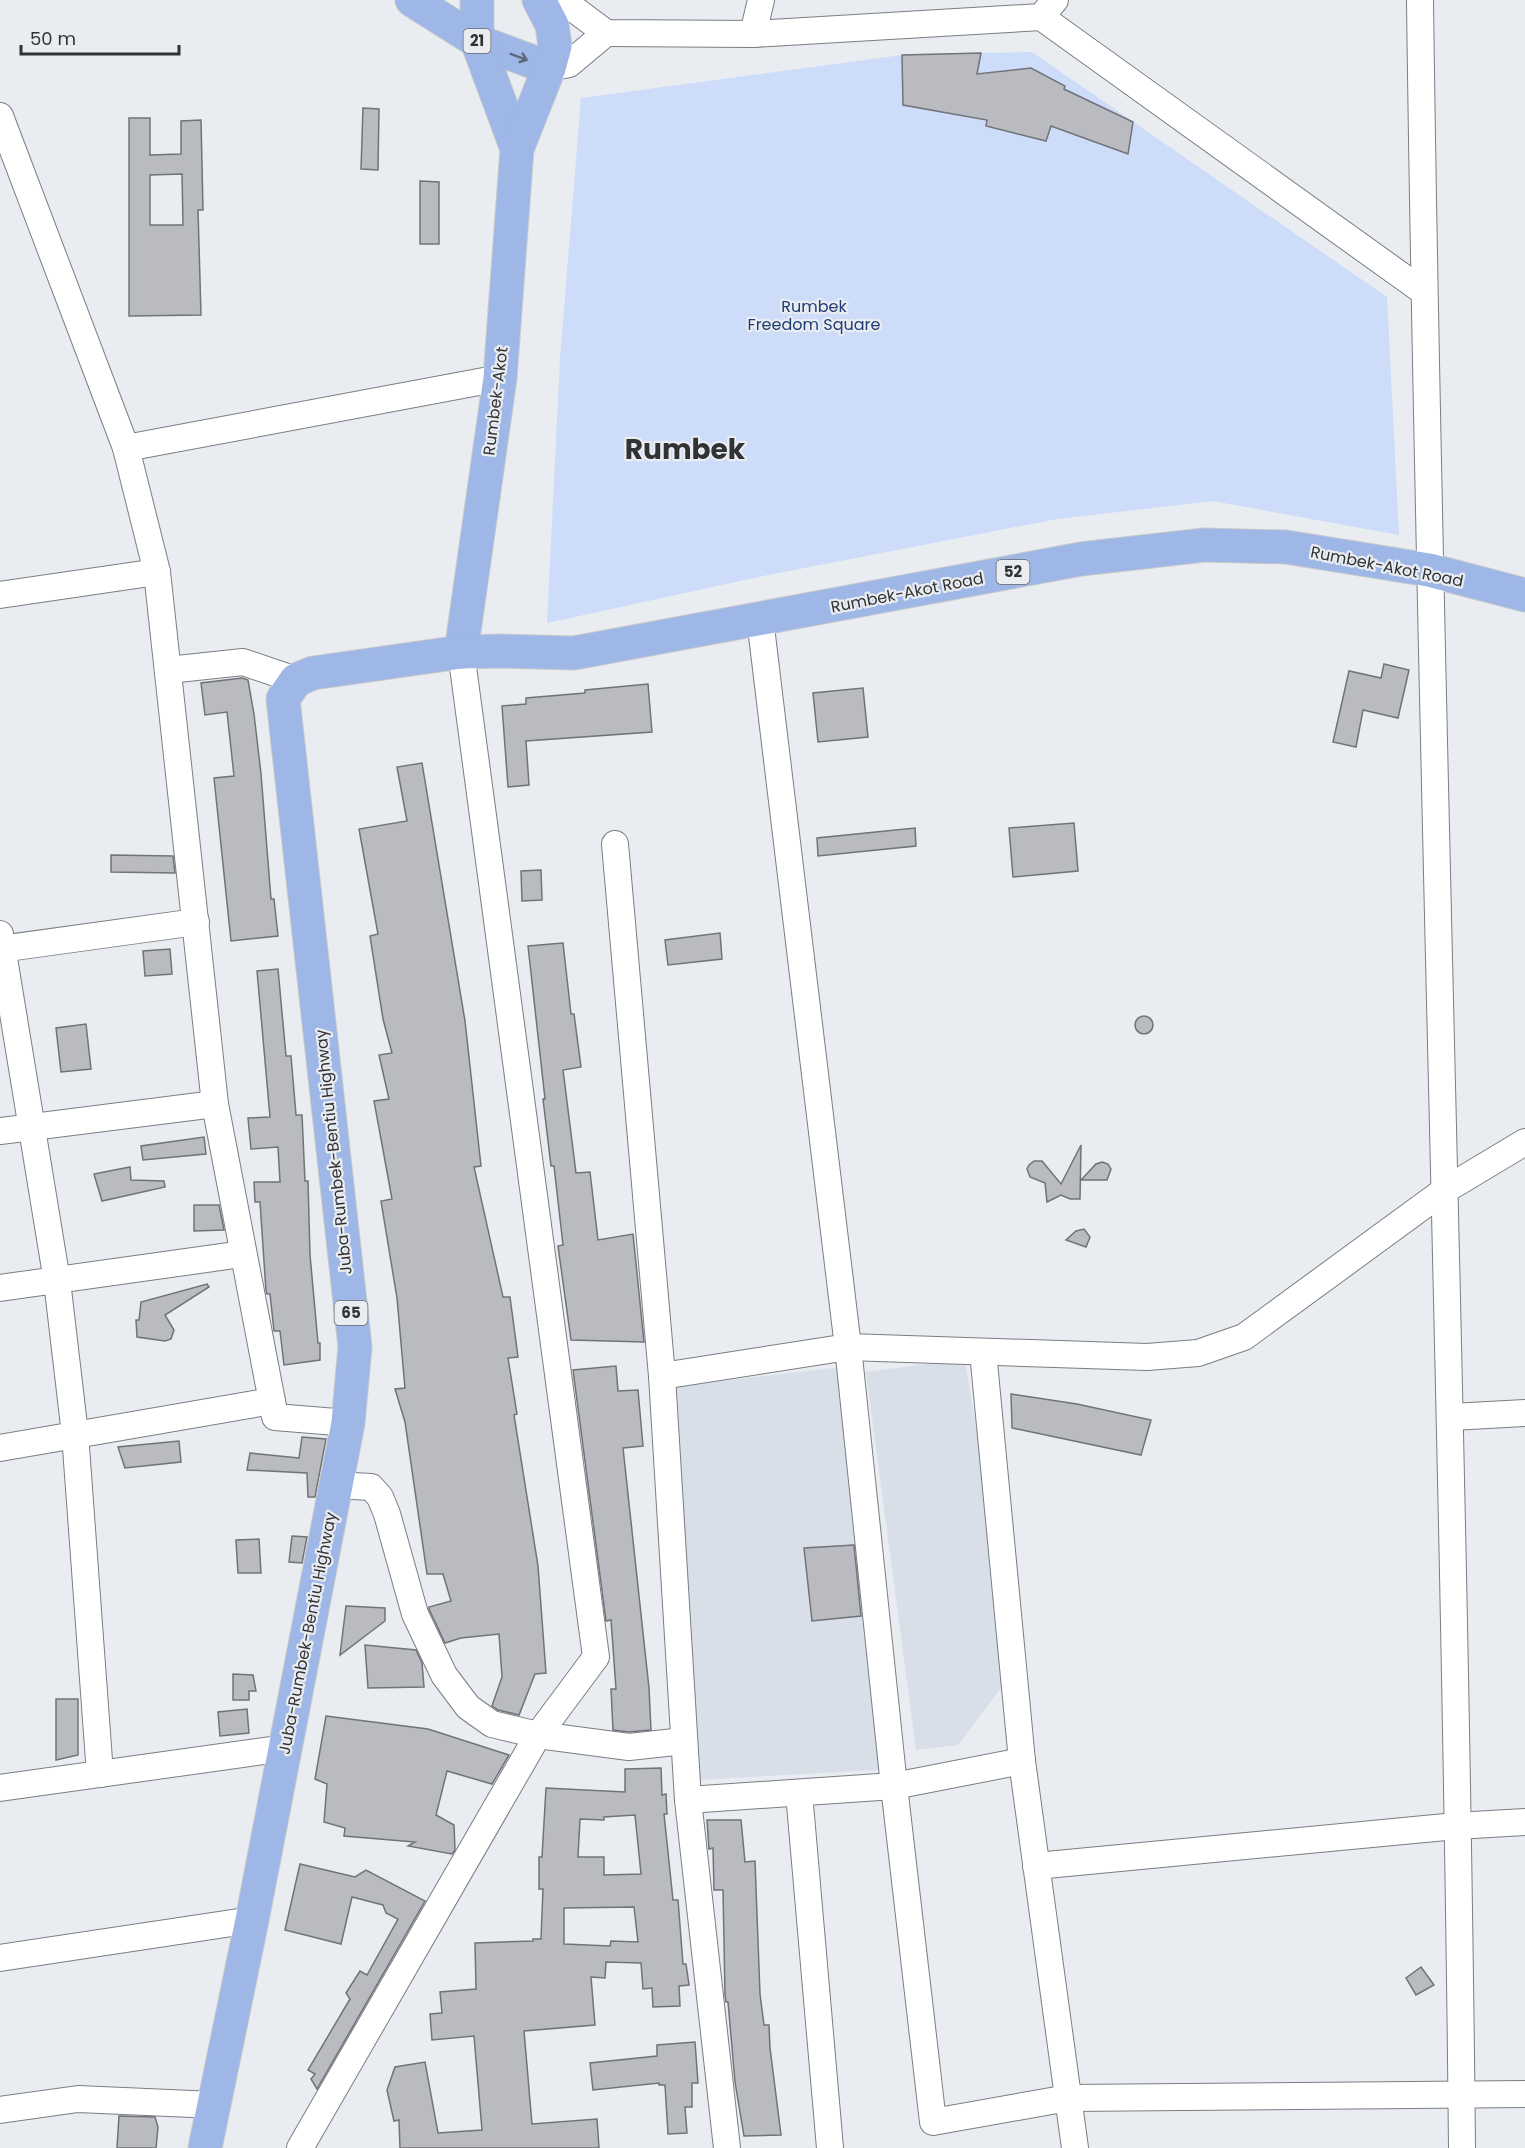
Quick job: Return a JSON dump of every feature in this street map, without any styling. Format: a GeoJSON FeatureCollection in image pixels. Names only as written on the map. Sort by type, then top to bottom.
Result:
{"type":"FeatureCollection","features":[{"type":"Feature","properties":{"kind":"main road","name":"21"},"geometry":{"type":"LineString","coordinates":[[412,0],[477,41],[549,68]]}},
{"type":"Feature","properties":{"kind":"main road","name":"Rumbek-Akot"},"geometry":{"type":"LineString","coordinates":[[477,0],[477,41],[517,149]]}},
{"type":"Feature","properties":{"kind":"main road","name":"Rumbek-Akot"},"geometry":{"type":"LineString","coordinates":[[461,652],[500,378],[517,149],[549,68],[555,46],[552,25],[539,0]]}},
{"type":"Feature","properties":{"kind":"main road","name":"Rumbek-Akot Road"},"geometry":{"type":"LineString","coordinates":[[461,652],[574,653],[1081,559],[1204,545],[1286,547],[1429,570],[1525,595]]}},
{"type":"Feature","properties":{"kind":"main road"},"geometry":{"type":"LineString","coordinates":[[296,681],[313,673],[461,652]]}},
{"type":"Feature","properties":{"kind":"main road","name":"Juba-Rumbek-Bentiu Highway"},"geometry":{"type":"LineString","coordinates":[[205,2148],[252,1920],[348,1422],[355,1347],[283,699],[296,681]]}},
{"type":"Feature","properties":{"kind":"street"},"geometry":{"type":"LineString","coordinates":[[562,0],[606,33],[753,34],[1048,8],[1424,292]]}},
{"type":"Feature","properties":{"kind":"street"},"geometry":{"type":"LineString","coordinates":[[753,34],[761,0]]}},
{"type":"Feature","properties":{"kind":"street"},"geometry":{"type":"LineString","coordinates":[[1420,0],[1429,570],[1451,1417],[1462,2148]]}},
{"type":"Feature","properties":{"kind":"street"},"geometry":{"type":"LineString","coordinates":[[549,68],[569,64],[606,33]]}},
{"type":"Feature","properties":{"kind":"street"},"geometry":{"type":"LineString","coordinates":[[0,120],[126,448],[157,572],[215,1104],[275,1417],[348,1422]]}},
{"type":"Feature","properties":{"kind":"street"},"geometry":{"type":"LineString","coordinates":[[126,448],[500,378]]}},
{"type":"Feature","properties":{"kind":"street"},"geometry":{"type":"LineString","coordinates":[[0,596],[157,572]]}},
{"type":"Feature","properties":{"kind":"street"},"geometry":{"type":"LineString","coordinates":[[760,619],[848,1347],[894,1786],[933,2122],[1068,2098],[1525,2094]]}},
{"type":"Feature","properties":{"kind":"street"},"geometry":{"type":"LineString","coordinates":[[300,2148],[538,1735],[596,1657],[461,652]]}},
{"type":"Feature","properties":{"kind":"street"},"geometry":{"type":"LineString","coordinates":[[168,670],[243,662],[296,681]]}},
{"type":"Feature","properties":{"kind":"street"},"geometry":{"type":"LineString","coordinates":[[615,844],[662,1376],[688,1800],[727,2148]]}},
{"type":"Feature","properties":{"kind":"street"},"geometry":{"type":"LineString","coordinates":[[99,1774],[75,1434],[57,1281],[1,944],[196,922]]}},
{"type":"Feature","properties":{"kind":"street"},"geometry":{"type":"LineString","coordinates":[[0,1131],[215,1104]]}},
{"type":"Feature","properties":{"kind":"street"},"geometry":{"type":"LineString","coordinates":[[662,1376],[848,1347],[1147,1357],[1198,1353],[1244,1337],[1445,1190],[1525,1142]]}},
{"type":"Feature","properties":{"kind":"street"},"geometry":{"type":"LineString","coordinates":[[0,1288],[242,1254]]}},
{"type":"Feature","properties":{"kind":"street"},"geometry":{"type":"LineString","coordinates":[[983,1352],[1022,1761],[1075,2148]]}},
{"type":"Feature","properties":{"kind":"street"},"geometry":{"type":"LineString","coordinates":[[0,1448],[272,1401]]}},
{"type":"Feature","properties":{"kind":"street"},"geometry":{"type":"LineString","coordinates":[[1451,1417],[1525,1413]]}},
{"type":"Feature","properties":{"kind":"street"},"geometry":{"type":"LineString","coordinates":[[336,1485],[371,1487],[380,1497],[416,1614],[444,1675],[468,1707],[492,1724],[538,1735],[629,1747],[684,1741]]}},
{"type":"Feature","properties":{"kind":"street"},"geometry":{"type":"LineString","coordinates":[[0,1788],[285,1748]]}},
{"type":"Feature","properties":{"kind":"street"},"geometry":{"type":"LineString","coordinates":[[688,1800],[894,1786],[1022,1761]]}},
{"type":"Feature","properties":{"kind":"street"},"geometry":{"type":"LineString","coordinates":[[799,1793],[830,2148]]}},
{"type":"Feature","properties":{"kind":"street"},"geometry":{"type":"LineString","coordinates":[[1036,1866],[1456,1826],[1525,1822]]}},
{"type":"Feature","properties":{"kind":"street"},"geometry":{"type":"LineString","coordinates":[[0,1958],[252,1920]]}},
{"type":"Feature","properties":{"kind":"street"},"geometry":{"type":"LineString","coordinates":[[0,2110],[78,2099],[215,2105]]}},
{"type":"Feature","properties":{"kind":"shaded area"},"geometry":{"type":"Polygon","coordinates":[[[965,1359],[979,1446],[1007,1680],[958,1745],[916,1750],[866,1372],[965,1359]]]}},
{"type":"Feature","properties":{"kind":"shaded area"},"geometry":{"type":"Polygon","coordinates":[[[842,1367],[892,1769],[696,1780],[677,1386],[842,1367]]]}},
{"type":"Feature","properties":{"kind":"green space","name":"Rumbek Freedom Square"},"geometry":{"type":"Polygon","coordinates":[[[1032,52],[1387,297],[1399,535],[1213,501],[1057,519],[763,576],[547,623],[560,359],[581,98],[902,55],[1032,52]]]}},
{"type":"Feature","properties":{"kind":"building"},"geometry":{"type":"Polygon","coordinates":[[[981,53],[977,74],[1031,68],[1065,86],[1064,89],[1133,122],[1128,154],[1051,126],[1046,141],[986,126],[987,120],[903,105],[902,55],[981,53]]]}},
{"type":"Feature","properties":{"kind":"building"},"geometry":{"type":"Polygon","coordinates":[[[363,108],[379,109],[378,170],[361,169],[363,108]]]}},
{"type":"Feature","properties":{"kind":"building"},"geometry":{"type":"Polygon","coordinates":[[[129,118],[150,118],[150,155],[181,154],[181,121],[201,120],[203,210],[198,210],[201,315],[129,316],[129,118]],[[182,174],[150,175],[150,225],[183,225],[182,174]]]}},
{"type":"Feature","properties":{"kind":"building"},"geometry":{"type":"Polygon","coordinates":[[[420,181],[439,182],[439,244],[420,244],[420,181]]]}},
{"type":"Feature","properties":{"kind":"building"},"geometry":{"type":"Polygon","coordinates":[[[1384,664],[1409,670],[1398,718],[1363,710],[1356,747],[1333,742],[1349,671],[1381,678],[1384,664]]]}},
{"type":"Feature","properties":{"kind":"building"},"geometry":{"type":"Polygon","coordinates":[[[242,678],[248,680],[254,714],[271,899],[274,899],[278,936],[231,941],[214,778],[234,776],[227,712],[205,715],[201,683],[242,678]]]}},
{"type":"Feature","properties":{"kind":"building"},"geometry":{"type":"Polygon","coordinates":[[[648,684],[652,732],[526,741],[529,785],[508,787],[502,706],[526,704],[526,698],[648,684]]]}},
{"type":"Feature","properties":{"kind":"building"},"geometry":{"type":"Polygon","coordinates":[[[863,688],[868,737],[818,742],[813,693],[863,688]]]}},
{"type":"Feature","properties":{"kind":"building"},"geometry":{"type":"Polygon","coordinates":[[[422,763],[465,1021],[481,1166],[474,1167],[503,1297],[510,1297],[518,1357],[508,1358],[517,1414],[514,1415],[538,1566],[546,1673],[535,1674],[519,1715],[498,1710],[492,1706],[502,1677],[499,1634],[461,1638],[445,1643],[429,1609],[429,1607],[451,1601],[443,1574],[427,1574],[405,1422],[395,1389],[405,1388],[397,1298],[381,1201],[392,1199],[374,1101],[389,1099],[379,1055],[392,1053],[383,1019],[370,936],[378,934],[359,829],[407,821],[397,767],[422,763]]]}},
{"type":"Feature","properties":{"kind":"building"},"geometry":{"type":"Polygon","coordinates":[[[1074,823],[1078,871],[1013,877],[1009,828],[1074,823]]]}},
{"type":"Feature","properties":{"kind":"building"},"geometry":{"type":"Polygon","coordinates":[[[915,828],[916,846],[818,856],[817,838],[915,828]]]}},
{"type":"Feature","properties":{"kind":"building"},"geometry":{"type":"Polygon","coordinates":[[[111,855],[173,856],[175,873],[111,872],[111,855]]]}},
{"type":"Feature","properties":{"kind":"building"},"geometry":{"type":"Polygon","coordinates":[[[541,870],[542,900],[522,901],[521,871],[541,870]]]}},
{"type":"Feature","properties":{"kind":"building"},"geometry":{"type":"Polygon","coordinates":[[[720,933],[722,959],[668,965],[665,940],[720,933]]]}},
{"type":"Feature","properties":{"kind":"building"},"geometry":{"type":"Polygon","coordinates":[[[563,943],[571,1014],[574,1014],[581,1067],[563,1070],[576,1173],[590,1172],[598,1240],[633,1234],[644,1342],[571,1340],[558,1246],[563,1245],[554,1166],[551,1166],[543,1099],[545,1099],[528,946],[563,943]]]}},
{"type":"Feature","properties":{"kind":"building"},"geometry":{"type":"Polygon","coordinates":[[[170,949],[172,974],[145,976],[143,951],[170,949]]]}},
{"type":"Feature","properties":{"kind":"building"},"geometry":{"type":"Polygon","coordinates":[[[278,969],[286,1056],[291,1056],[296,1115],[302,1115],[305,1181],[308,1181],[310,1255],[318,1343],[320,1343],[320,1360],[284,1365],[280,1331],[274,1331],[270,1294],[266,1291],[260,1202],[255,1202],[254,1182],[280,1182],[278,1147],[251,1149],[248,1118],[270,1117],[257,971],[278,969]]]}},
{"type":"Feature","properties":{"kind":"building"},"geometry":{"type":"Polygon","coordinates":[[[1140,1016],[1148,1016],[1153,1021],[1151,1032],[1140,1034],[1135,1029],[1135,1021],[1140,1016]]]}},
{"type":"Feature","properties":{"kind":"building"},"geometry":{"type":"Polygon","coordinates":[[[86,1024],[91,1069],[61,1072],[56,1028],[86,1024]]]}},
{"type":"Feature","properties":{"kind":"building"},"geometry":{"type":"Polygon","coordinates":[[[204,1137],[206,1154],[143,1160],[141,1146],[204,1137]]]}},
{"type":"Feature","properties":{"kind":"building"},"geometry":{"type":"Polygon","coordinates":[[[1081,1145],[1080,1199],[1070,1199],[1061,1195],[1047,1202],[1045,1183],[1030,1177],[1027,1169],[1029,1165],[1034,1161],[1042,1161],[1061,1184],[1081,1145]]]}},
{"type":"Feature","properties":{"kind":"building"},"geometry":{"type":"Polygon","coordinates":[[[1102,1162],[1108,1164],[1111,1169],[1107,1180],[1081,1180],[1096,1164],[1102,1162]]]}},
{"type":"Feature","properties":{"kind":"building"},"geometry":{"type":"Polygon","coordinates":[[[130,1167],[131,1180],[164,1181],[165,1187],[102,1201],[94,1174],[130,1167]]]}},
{"type":"Feature","properties":{"kind":"building"},"geometry":{"type":"Polygon","coordinates":[[[194,1205],[219,1205],[224,1230],[194,1231],[194,1205]]]}},
{"type":"Feature","properties":{"kind":"building"},"geometry":{"type":"Polygon","coordinates":[[[1084,1229],[1090,1237],[1086,1247],[1066,1240],[1076,1231],[1084,1229]]]}},
{"type":"Feature","properties":{"kind":"building"},"geometry":{"type":"Polygon","coordinates":[[[207,1284],[209,1287],[165,1315],[174,1330],[171,1339],[165,1341],[137,1337],[136,1320],[139,1320],[141,1302],[207,1284]]]}},
{"type":"Feature","properties":{"kind":"building"},"geometry":{"type":"Polygon","coordinates":[[[616,1366],[618,1391],[638,1390],[643,1446],[623,1448],[649,1688],[651,1730],[629,1732],[613,1730],[611,1689],[616,1689],[611,1620],[606,1621],[573,1370],[616,1366]]]}},
{"type":"Feature","properties":{"kind":"building"},"geometry":{"type":"Polygon","coordinates":[[[1011,1394],[1077,1404],[1151,1420],[1141,1455],[1012,1428],[1011,1394]]]}},
{"type":"Feature","properties":{"kind":"building"},"geometry":{"type":"Polygon","coordinates":[[[302,1437],[326,1439],[315,1497],[308,1497],[307,1473],[247,1470],[250,1453],[299,1458],[302,1437]]]}},
{"type":"Feature","properties":{"kind":"building"},"geometry":{"type":"Polygon","coordinates":[[[179,1441],[181,1462],[125,1468],[118,1447],[179,1441]]]}},
{"type":"Feature","properties":{"kind":"building"},"geometry":{"type":"Polygon","coordinates":[[[292,1536],[307,1537],[302,1563],[289,1562],[292,1536]]]}},
{"type":"Feature","properties":{"kind":"building"},"geometry":{"type":"Polygon","coordinates":[[[259,1539],[261,1573],[238,1573],[236,1540],[259,1539]]]}},
{"type":"Feature","properties":{"kind":"building"},"geometry":{"type":"Polygon","coordinates":[[[854,1545],[861,1616],[812,1621],[804,1548],[854,1545]]]}},
{"type":"Feature","properties":{"kind":"building"},"geometry":{"type":"Polygon","coordinates":[[[346,1606],[385,1608],[385,1621],[340,1655],[346,1606]]]}},
{"type":"Feature","properties":{"kind":"building"},"geometry":{"type":"Polygon","coordinates":[[[365,1645],[416,1650],[422,1663],[424,1687],[368,1688],[365,1645]]]}},
{"type":"Feature","properties":{"kind":"building"},"geometry":{"type":"Polygon","coordinates":[[[233,1674],[253,1675],[256,1691],[249,1691],[249,1700],[233,1700],[233,1674]]]}},
{"type":"Feature","properties":{"kind":"building"},"geometry":{"type":"Polygon","coordinates":[[[56,1699],[78,1699],[78,1755],[56,1760],[56,1699]]]}},
{"type":"Feature","properties":{"kind":"building"},"geometry":{"type":"Polygon","coordinates":[[[247,1709],[249,1733],[220,1736],[218,1712],[247,1709]]]}},
{"type":"Feature","properties":{"kind":"building"},"geometry":{"type":"Polygon","coordinates":[[[326,1716],[428,1729],[509,1755],[492,1784],[447,1771],[436,1815],[454,1825],[455,1850],[452,1854],[408,1846],[415,1842],[344,1836],[345,1828],[324,1822],[327,1784],[315,1779],[326,1716]]]}},
{"type":"Feature","properties":{"kind":"building"},"geometry":{"type":"Polygon","coordinates":[[[661,1768],[662,1795],[666,1794],[667,1814],[664,1814],[673,1900],[678,1900],[683,1964],[686,1964],[689,1985],[679,1986],[680,2006],[653,2007],[652,1988],[643,1989],[641,1963],[606,1962],[605,1978],[591,1977],[595,2025],[524,2031],[532,2124],[597,2119],[599,2148],[400,2148],[399,2120],[394,2121],[387,2090],[395,2067],[425,2062],[438,2133],[482,2130],[474,2036],[432,2040],[430,2014],[442,2013],[440,1992],[476,1989],[475,1943],[541,1939],[543,1889],[539,1889],[539,1857],[542,1857],[546,1788],[625,1792],[625,1769],[661,1768]],[[635,1815],[604,1817],[604,1820],[580,1819],[578,1857],[604,1857],[604,1875],[641,1874],[635,1815]],[[634,1907],[564,1908],[564,1944],[610,1946],[611,1941],[638,1942],[634,1907]]]}},
{"type":"Feature","properties":{"kind":"building"},"geometry":{"type":"Polygon","coordinates":[[[707,1820],[741,1820],[745,1862],[755,1861],[760,1994],[764,2025],[769,2025],[781,2135],[744,2136],[735,2082],[728,2002],[726,2002],[725,1995],[723,1890],[714,1890],[713,1848],[709,1849],[707,1820]]]}},
{"type":"Feature","properties":{"kind":"building"},"geometry":{"type":"Polygon","coordinates":[[[300,1864],[355,1877],[366,1870],[425,1901],[317,2089],[311,2079],[315,2074],[308,2070],[350,1999],[346,1993],[360,1971],[367,1975],[398,1919],[386,1913],[383,1905],[352,1897],[341,1944],[285,1930],[300,1864]]]}},
{"type":"Feature","properties":{"kind":"building"},"geometry":{"type":"Polygon","coordinates":[[[1421,1967],[1434,1985],[1416,1995],[1406,1978],[1421,1967]]]}},
{"type":"Feature","properties":{"kind":"building"},"geometry":{"type":"Polygon","coordinates":[[[695,2042],[698,2083],[692,2083],[692,2107],[685,2107],[687,2133],[668,2134],[665,2085],[659,2085],[659,2083],[593,2090],[590,2063],[657,2056],[657,2045],[695,2042]]]}},
{"type":"Feature","properties":{"kind":"building"},"geometry":{"type":"Polygon","coordinates":[[[119,2116],[155,2117],[158,2127],[156,2148],[117,2148],[119,2116]]]}},
{"type":"Feature","properties":{"kind":"district","name":"Rumbek"},"geometry":{"type":"Point","coordinates":[685,449]}}]}
